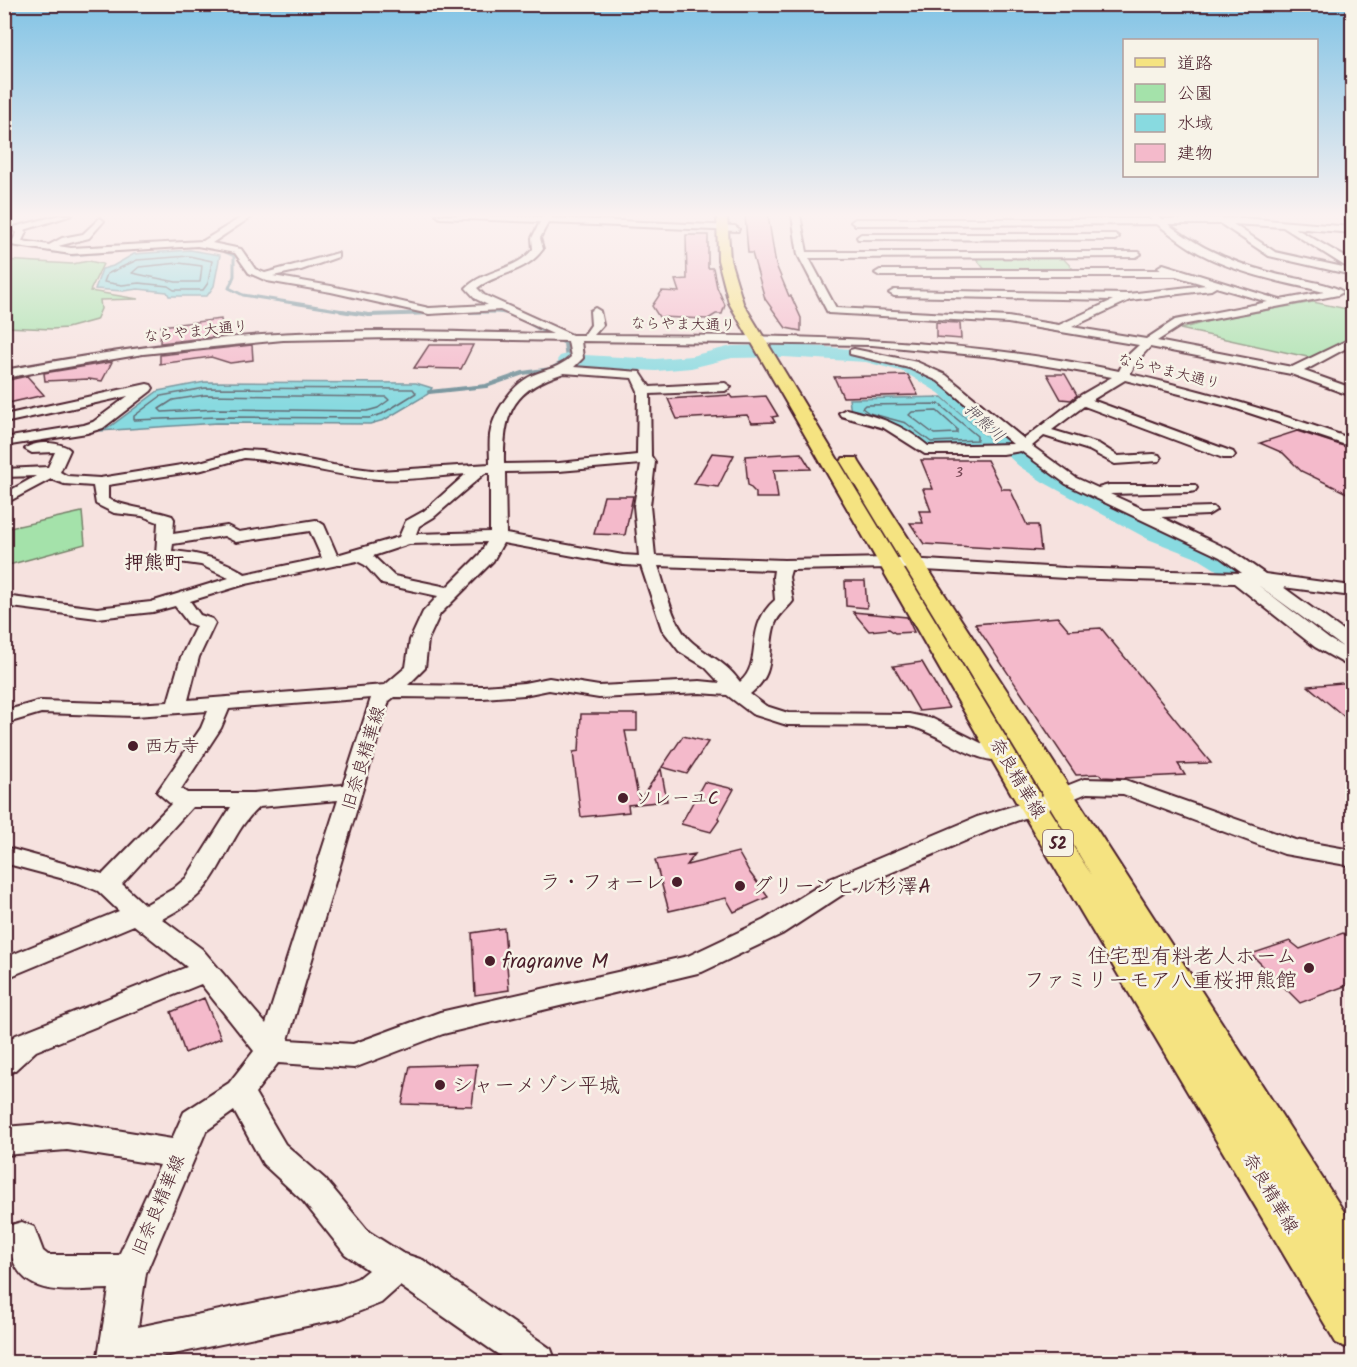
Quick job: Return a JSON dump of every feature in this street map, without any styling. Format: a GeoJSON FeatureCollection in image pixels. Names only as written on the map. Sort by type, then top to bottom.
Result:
{"type":"FeatureCollection","features":[{"type":"Feature","properties":{"kind":"main road","name":"奈良精華線"},"geometry":{"type":"LineString","coordinates":[[728,279],[736,303],[770,346],[902,563],[1046,802],[1353,1327]]}},
{"type":"Feature","properties":{"kind":"main road","name":"奈良精華線"},"geometry":{"type":"LineString","coordinates":[[741,279],[770,346]]}},
{"type":"Feature","properties":{"kind":"main road","name":"奈良精華線"},"geometry":{"type":"LineString","coordinates":[[902,563],[1003,754],[1046,802],[1353,1262]]}},
{"type":"Feature","properties":{"kind":"street"},"geometry":{"type":"LineString","coordinates":[[279,279],[429,311],[504,307]]}},
{"type":"Feature","properties":{"kind":"street"},"geometry":{"type":"LineString","coordinates":[[486,279],[471,288],[480,297],[575,340],[577,358],[566,370]]}},
{"type":"Feature","properties":{"kind":"street"},"geometry":{"type":"LineString","coordinates":[[815,279],[832,311],[1008,320],[1149,343],[1294,371],[1353,392]]}},
{"type":"Feature","properties":{"kind":"street"},"geometry":{"type":"LineString","coordinates":[[884,279],[909,315]]}},
{"type":"Feature","properties":{"kind":"street"},"geometry":{"type":"LineString","coordinates":[[1196,279],[1281,303]]}},
{"type":"Feature","properties":{"kind":"street"},"geometry":{"type":"LineString","coordinates":[[1290,279],[1353,295]]}},
{"type":"Feature","properties":{"kind":"street"},"geometry":{"type":"LineString","coordinates":[[894,292],[1128,297],[1222,286]]}},
{"type":"Feature","properties":{"kind":"street"},"geometry":{"type":"LineString","coordinates":[[846,413],[889,425],[907,435],[925,450],[1003,450],[1023,446],[1125,372],[1128,362],[1164,330],[1179,322],[1338,292]]}},
{"type":"Feature","properties":{"kind":"street"},"geometry":{"type":"LineString","coordinates":[[1059,329],[1128,297]]}},
{"type":"Feature","properties":{"kind":"street"},"geometry":{"type":"LineString","coordinates":[[589,334],[597,326],[595,311]]}},
{"type":"Feature","properties":{"kind":"street","name":"ならやま大通り"},"geometry":{"type":"LineString","coordinates":[[562,336],[589,334],[770,346]]}},
{"type":"Feature","properties":{"kind":"street","name":"ならやま大通り"},"geometry":{"type":"LineString","coordinates":[[4,372],[143,351],[283,337],[562,336],[770,346],[872,342],[973,351],[1125,372],[1254,401],[1353,434]]}},
{"type":"Feature","properties":{"kind":"street"},"geometry":{"type":"LineString","coordinates":[[1294,371],[1353,341]]}},
{"type":"Feature","properties":{"kind":"street"},"geometry":{"type":"LineString","coordinates":[[770,346],[862,352],[929,371],[942,378],[1023,446],[1071,481],[1226,554],[1263,579],[1324,627],[1353,645]]}},
{"type":"Feature","properties":{"kind":"street"},"geometry":{"type":"LineString","coordinates":[[1338,350],[1353,353]]}},
{"type":"Feature","properties":{"kind":"street"},"geometry":{"type":"LineString","coordinates":[[498,537],[497,434],[520,388],[537,377],[566,370],[636,375],[644,385],[645,459],[648,462],[642,506],[648,561],[672,628],[686,647],[712,663],[735,692],[759,710],[787,719],[909,720],[926,723],[975,748],[1003,754]]}},
{"type":"Feature","properties":{"kind":"street","name":"ならやま大通り"},"geometry":{"type":"LineString","coordinates":[[1125,372],[1263,411],[1353,442]]}},
{"type":"Feature","properties":{"kind":"street"},"geometry":{"type":"LineString","coordinates":[[644,391],[725,387]]}},
{"type":"Feature","properties":{"kind":"street"},"geometry":{"type":"LineString","coordinates":[[4,419],[147,388],[98,425],[77,432],[5,442]]}},
{"type":"Feature","properties":{"kind":"street"},"geometry":{"type":"LineString","coordinates":[[1083,401],[1228,455]]}},
{"type":"Feature","properties":{"kind":"street"},"geometry":{"type":"LineString","coordinates":[[1044,432],[1094,447],[1115,460],[1154,458]]}},
{"type":"Feature","properties":{"kind":"street"},"geometry":{"type":"LineString","coordinates":[[4,500],[52,473],[63,450],[20,448],[5,442]]}},
{"type":"Feature","properties":{"kind":"street"},"geometry":{"type":"LineString","coordinates":[[4,473],[52,473],[64,480],[100,482],[201,466],[243,454],[262,455],[333,470],[379,475],[559,467],[645,459]]}},
{"type":"Feature","properties":{"kind":"street"},"geometry":{"type":"LineString","coordinates":[[405,540],[412,524],[429,514],[481,469]]}},
{"type":"Feature","properties":{"kind":"street"},"geometry":{"type":"LineString","coordinates":[[100,482],[101,501],[119,510],[144,512],[166,519],[164,556],[215,563],[229,569],[242,580]]}},
{"type":"Feature","properties":{"kind":"street"},"geometry":{"type":"LineString","coordinates":[[1098,493],[1108,489],[1190,488]]}},
{"type":"Feature","properties":{"kind":"street"},"geometry":{"type":"LineString","coordinates":[[1139,514],[1208,510]]}},
{"type":"Feature","properties":{"kind":"street"},"geometry":{"type":"LineString","coordinates":[[166,540],[227,531],[236,537],[316,525],[322,543],[332,561]]}},
{"type":"Feature","properties":{"kind":"street"},"geometry":{"type":"LineString","coordinates":[[4,601],[97,613],[153,607],[242,580],[358,556],[387,544],[405,540],[498,537],[600,557],[648,561],[784,565],[902,563],[1065,573],[1263,579],[1353,591]]}},
{"type":"Feature","properties":{"kind":"street","name":"旧奈良精華線"},"geometry":{"type":"LineString","coordinates":[[116,1356],[129,1272],[195,1122],[239,1092],[271,1051],[380,699],[415,668],[419,640],[426,622],[449,592],[487,557],[498,537]]}},
{"type":"Feature","properties":{"kind":"street"},"geometry":{"type":"LineString","coordinates":[[358,556],[371,561],[388,580],[449,592]]}},
{"type":"Feature","properties":{"kind":"street"},"geometry":{"type":"LineString","coordinates":[[4,718],[40,707],[135,710],[388,691],[483,692],[524,689],[549,684],[599,692],[700,687],[735,692],[751,683],[758,674],[766,620],[773,609],[784,601],[782,577],[784,565]]}},
{"type":"Feature","properties":{"kind":"street"},"geometry":{"type":"LineString","coordinates":[[1238,578],[1322,643],[1353,660]]}},
{"type":"Feature","properties":{"kind":"street"},"geometry":{"type":"LineString","coordinates":[[176,707],[190,657],[206,624],[194,619],[180,600]]}},
{"type":"Feature","properties":{"kind":"street"},"geometry":{"type":"LineString","coordinates":[[221,703],[211,728],[168,792],[183,800],[252,800],[352,791]]}},
{"type":"Feature","properties":{"kind":"street"},"geometry":{"type":"LineString","coordinates":[[4,855],[86,876],[107,885],[140,915],[193,956],[271,1051],[354,1056],[440,1023],[693,965],[773,927],[839,885],[985,823],[1084,786],[1125,787],[1292,848],[1353,858]]}},
{"type":"Feature","properties":{"kind":"street"},"geometry":{"type":"LineString","coordinates":[[107,885],[140,848],[175,815],[183,800]]}},
{"type":"Feature","properties":{"kind":"street"},"geometry":{"type":"LineString","coordinates":[[4,969],[140,915],[174,899],[200,878],[228,823],[252,800]]}},
{"type":"Feature","properties":{"kind":"street"},"geometry":{"type":"LineString","coordinates":[[4,1062],[26,1043],[205,971]]}},
{"type":"Feature","properties":{"kind":"street"},"geometry":{"type":"LineString","coordinates":[[239,1092],[274,1154],[314,1190],[357,1243],[395,1268],[411,1272],[538,1362]]}},
{"type":"Feature","properties":{"kind":"street"},"geometry":{"type":"LineString","coordinates":[[4,1141],[67,1136],[179,1154]]}},
{"type":"Feature","properties":{"kind":"street"},"geometry":{"type":"LineString","coordinates":[[4,1243],[22,1238],[30,1262],[42,1272],[129,1272]]}},
{"type":"Feature","properties":{"kind":"street"},"geometry":{"type":"LineString","coordinates":[[116,1356],[340,1302],[369,1291],[395,1268]]}},
{"type":"Feature","properties":{"kind":"green space"},"geometry":{"type":"Polygon","coordinates":[[[4,279],[96,279],[90,291],[138,299],[100,300],[101,309],[96,320],[67,328],[5,327],[4,279]]]}},
{"type":"Feature","properties":{"kind":"green space"},"geometry":{"type":"Polygon","coordinates":[[[1313,302],[1352,310],[1352,337],[1312,358],[1180,329],[1216,319],[1313,302]]]}},
{"type":"Feature","properties":{"kind":"green space"},"geometry":{"type":"Polygon","coordinates":[[[82,512],[85,544],[5,566],[5,529],[82,512]]]}},
{"type":"Feature","properties":{"kind":"water"},"geometry":{"type":"Polygon","coordinates":[[[99,279],[215,279],[214,286],[207,296],[169,296],[167,292],[138,289],[123,291],[95,289],[99,279]]]}},
{"type":"Feature","properties":{"kind":"water"},"geometry":{"type":"Polygon","coordinates":[[[205,382],[416,383],[432,388],[428,394],[384,420],[370,424],[217,423],[99,431],[108,428],[158,391],[205,382]]]}},
{"type":"Feature","properties":{"kind":"water"},"geometry":{"type":"Polygon","coordinates":[[[942,397],[998,446],[929,448],[903,428],[851,413],[849,399],[942,397]]]}},
{"type":"Feature","properties":{"kind":"building"},"geometry":{"type":"Polygon","coordinates":[[[715,279],[725,305],[722,314],[716,314],[708,319],[659,317],[652,306],[662,291],[679,292],[675,280],[715,279]]]}},
{"type":"Feature","properties":{"kind":"building"},"geometry":{"type":"Polygon","coordinates":[[[759,279],[782,279],[801,318],[801,331],[786,328],[765,299],[759,279]]]}},
{"type":"Feature","properties":{"kind":"building"},"geometry":{"type":"Polygon","coordinates":[[[221,319],[223,336],[160,343],[161,326],[221,319]]]}},
{"type":"Feature","properties":{"kind":"building"},"geometry":{"type":"Polygon","coordinates":[[[936,322],[960,323],[961,339],[936,337],[936,322]]]}},
{"type":"Feature","properties":{"kind":"building"},"geometry":{"type":"Polygon","coordinates":[[[252,345],[253,360],[230,363],[211,357],[160,364],[160,355],[252,345]]]}},
{"type":"Feature","properties":{"kind":"building"},"geometry":{"type":"Polygon","coordinates":[[[429,345],[473,345],[461,369],[414,368],[429,345]]]}},
{"type":"Feature","properties":{"kind":"building"},"geometry":{"type":"Polygon","coordinates":[[[112,362],[102,381],[89,379],[45,381],[44,373],[112,362]]]}},
{"type":"Feature","properties":{"kind":"building"},"geometry":{"type":"Polygon","coordinates":[[[1047,374],[1065,374],[1077,395],[1071,400],[1061,399],[1047,374]]]}},
{"type":"Feature","properties":{"kind":"building"},"geometry":{"type":"Polygon","coordinates":[[[908,375],[918,395],[843,397],[834,377],[908,375]]]}},
{"type":"Feature","properties":{"kind":"building"},"geometry":{"type":"Polygon","coordinates":[[[27,376],[44,395],[4,404],[4,381],[27,376]]]}},
{"type":"Feature","properties":{"kind":"building"},"geometry":{"type":"Polygon","coordinates":[[[730,395],[732,398],[766,396],[778,416],[772,417],[775,422],[752,423],[747,415],[677,419],[668,399],[730,395]]]}},
{"type":"Feature","properties":{"kind":"building"},"geometry":{"type":"Polygon","coordinates":[[[1297,431],[1353,449],[1353,496],[1301,471],[1283,453],[1260,443],[1297,431]]]}},
{"type":"Feature","properties":{"kind":"building"},"geometry":{"type":"Polygon","coordinates":[[[712,453],[734,455],[718,487],[694,484],[712,453]]]}},
{"type":"Feature","properties":{"kind":"building"},"geometry":{"type":"Polygon","coordinates":[[[801,453],[811,469],[774,470],[778,498],[756,498],[756,493],[748,485],[745,456],[801,453]]]}},
{"type":"Feature","properties":{"kind":"building"},"geometry":{"type":"Polygon","coordinates":[[[921,460],[987,460],[1002,489],[1010,489],[1027,525],[1038,525],[1041,551],[924,544],[910,523],[923,523],[919,511],[931,511],[923,489],[933,489],[921,460]]]}},
{"type":"Feature","properties":{"kind":"building"},"geometry":{"type":"Polygon","coordinates":[[[604,496],[633,496],[625,535],[594,534],[604,496]]]}},
{"type":"Feature","properties":{"kind":"building"},"geometry":{"type":"Polygon","coordinates":[[[845,581],[865,581],[867,608],[846,606],[845,581]]]}},
{"type":"Feature","properties":{"kind":"building"},"geometry":{"type":"Polygon","coordinates":[[[853,612],[907,617],[914,632],[895,633],[889,629],[869,631],[853,612]]]}},
{"type":"Feature","properties":{"kind":"building"},"geometry":{"type":"Polygon","coordinates":[[[1058,617],[1069,630],[1101,628],[1211,763],[1178,764],[1185,775],[1124,778],[1102,777],[1099,774],[1076,775],[975,624],[1058,617]]]}},
{"type":"Feature","properties":{"kind":"building"},"geometry":{"type":"Polygon","coordinates":[[[922,662],[949,708],[919,711],[893,666],[922,662]]]}},
{"type":"Feature","properties":{"kind":"building"},"geometry":{"type":"Polygon","coordinates":[[[1353,682],[1353,724],[1308,686],[1353,682]]]}},
{"type":"Feature","properties":{"kind":"building"},"geometry":{"type":"Polygon","coordinates":[[[581,714],[637,714],[637,731],[625,731],[639,801],[661,769],[667,801],[628,805],[629,812],[581,817],[573,752],[579,751],[581,714]]]}},
{"type":"Feature","properties":{"kind":"building"},"geometry":{"type":"Polygon","coordinates":[[[683,736],[708,742],[687,774],[662,767],[683,736]]]}},
{"type":"Feature","properties":{"kind":"building"},"geometry":{"type":"Polygon","coordinates":[[[704,782],[734,789],[718,818],[720,819],[711,832],[681,824],[704,782]]]}},
{"type":"Feature","properties":{"kind":"building"},"geometry":{"type":"Polygon","coordinates":[[[738,852],[768,897],[734,912],[726,898],[669,911],[655,860],[695,854],[687,865],[738,852]]]}},
{"type":"Feature","properties":{"kind":"building","name":"fragranve M"},"geometry":{"type":"Polygon","coordinates":[[[504,928],[509,990],[475,995],[472,933],[504,928]]]}},
{"type":"Feature","properties":{"kind":"building","name":"住宅型有料老人ホーム ファミリーモア八重桜押熊館"},"geometry":{"type":"Polygon","coordinates":[[[1343,933],[1353,941],[1353,983],[1300,1003],[1251,954],[1290,941],[1300,949],[1343,933]]]}},
{"type":"Feature","properties":{"kind":"building"},"geometry":{"type":"Polygon","coordinates":[[[204,998],[221,1038],[185,1053],[171,1012],[204,998]]]}},
{"type":"Feature","properties":{"kind":"building","name":"シャーメゾン平城"},"geometry":{"type":"Polygon","coordinates":[[[477,1064],[472,1106],[402,1104],[410,1066],[477,1064]]]}},
{"type":"Feature","properties":{"kind":"waterway"},"geometry":{"type":"LineString","coordinates":[[233,279],[229,288],[243,295],[350,312]]}},
{"type":"Feature","properties":{"kind":"waterway"},"geometry":{"type":"LineString","coordinates":[[341,311],[369,315],[435,313]]}},
{"type":"Feature","properties":{"kind":"waterway"},"geometry":{"type":"LineString","coordinates":[[496,311],[502,312],[460,312],[496,311]]}},
{"type":"Feature","properties":{"kind":"waterway"},"geometry":{"type":"LineString","coordinates":[[502,312],[513,314]]}},
{"type":"Feature","properties":{"kind":"waterway"},"geometry":{"type":"LineString","coordinates":[[429,392],[486,386],[523,373],[551,369],[567,360],[565,343],[522,319]]}},
{"type":"Feature","properties":{"kind":"waterway","name":"押熊川"},"geometry":{"type":"LineString","coordinates":[[567,360],[656,365],[691,362],[732,352],[784,351],[866,356],[911,367],[947,388],[1028,461],[1052,477],[1158,533],[1209,553],[1255,581],[1296,618],[1329,642],[1352,655]]}},
{"type":"Feature","properties":{"kind":"place","name":"西方寺"},"geometry":{"type":"Point","coordinates":[133,746]}},
{"type":"Feature","properties":{"kind":"place","name":"ソレーユC"},"geometry":{"type":"Point","coordinates":[623,798]}},
{"type":"Feature","properties":{"kind":"place","name":"ラ・フォーレ"},"geometry":{"type":"Point","coordinates":[677,882]}},
{"type":"Feature","properties":{"kind":"place","name":"グリーンヒル杉澤A"},"geometry":{"type":"Point","coordinates":[740,886]}},
{"type":"Feature","properties":{"kind":"place","name":"fragranve M"},"geometry":{"type":"Point","coordinates":[490,961]}},
{"type":"Feature","properties":{"kind":"place","name":"住宅型有料老人ホーム ファミリーモア八重桜押熊館"},"geometry":{"type":"Point","coordinates":[1309,968]}},
{"type":"Feature","properties":{"kind":"place","name":"シャーメゾン平城"},"geometry":{"type":"Point","coordinates":[440,1085]}},
{"type":"Feature","properties":{"kind":"district","name":"押熊町"},"geometry":{"type":"Point","coordinates":[154,562]}}]}
